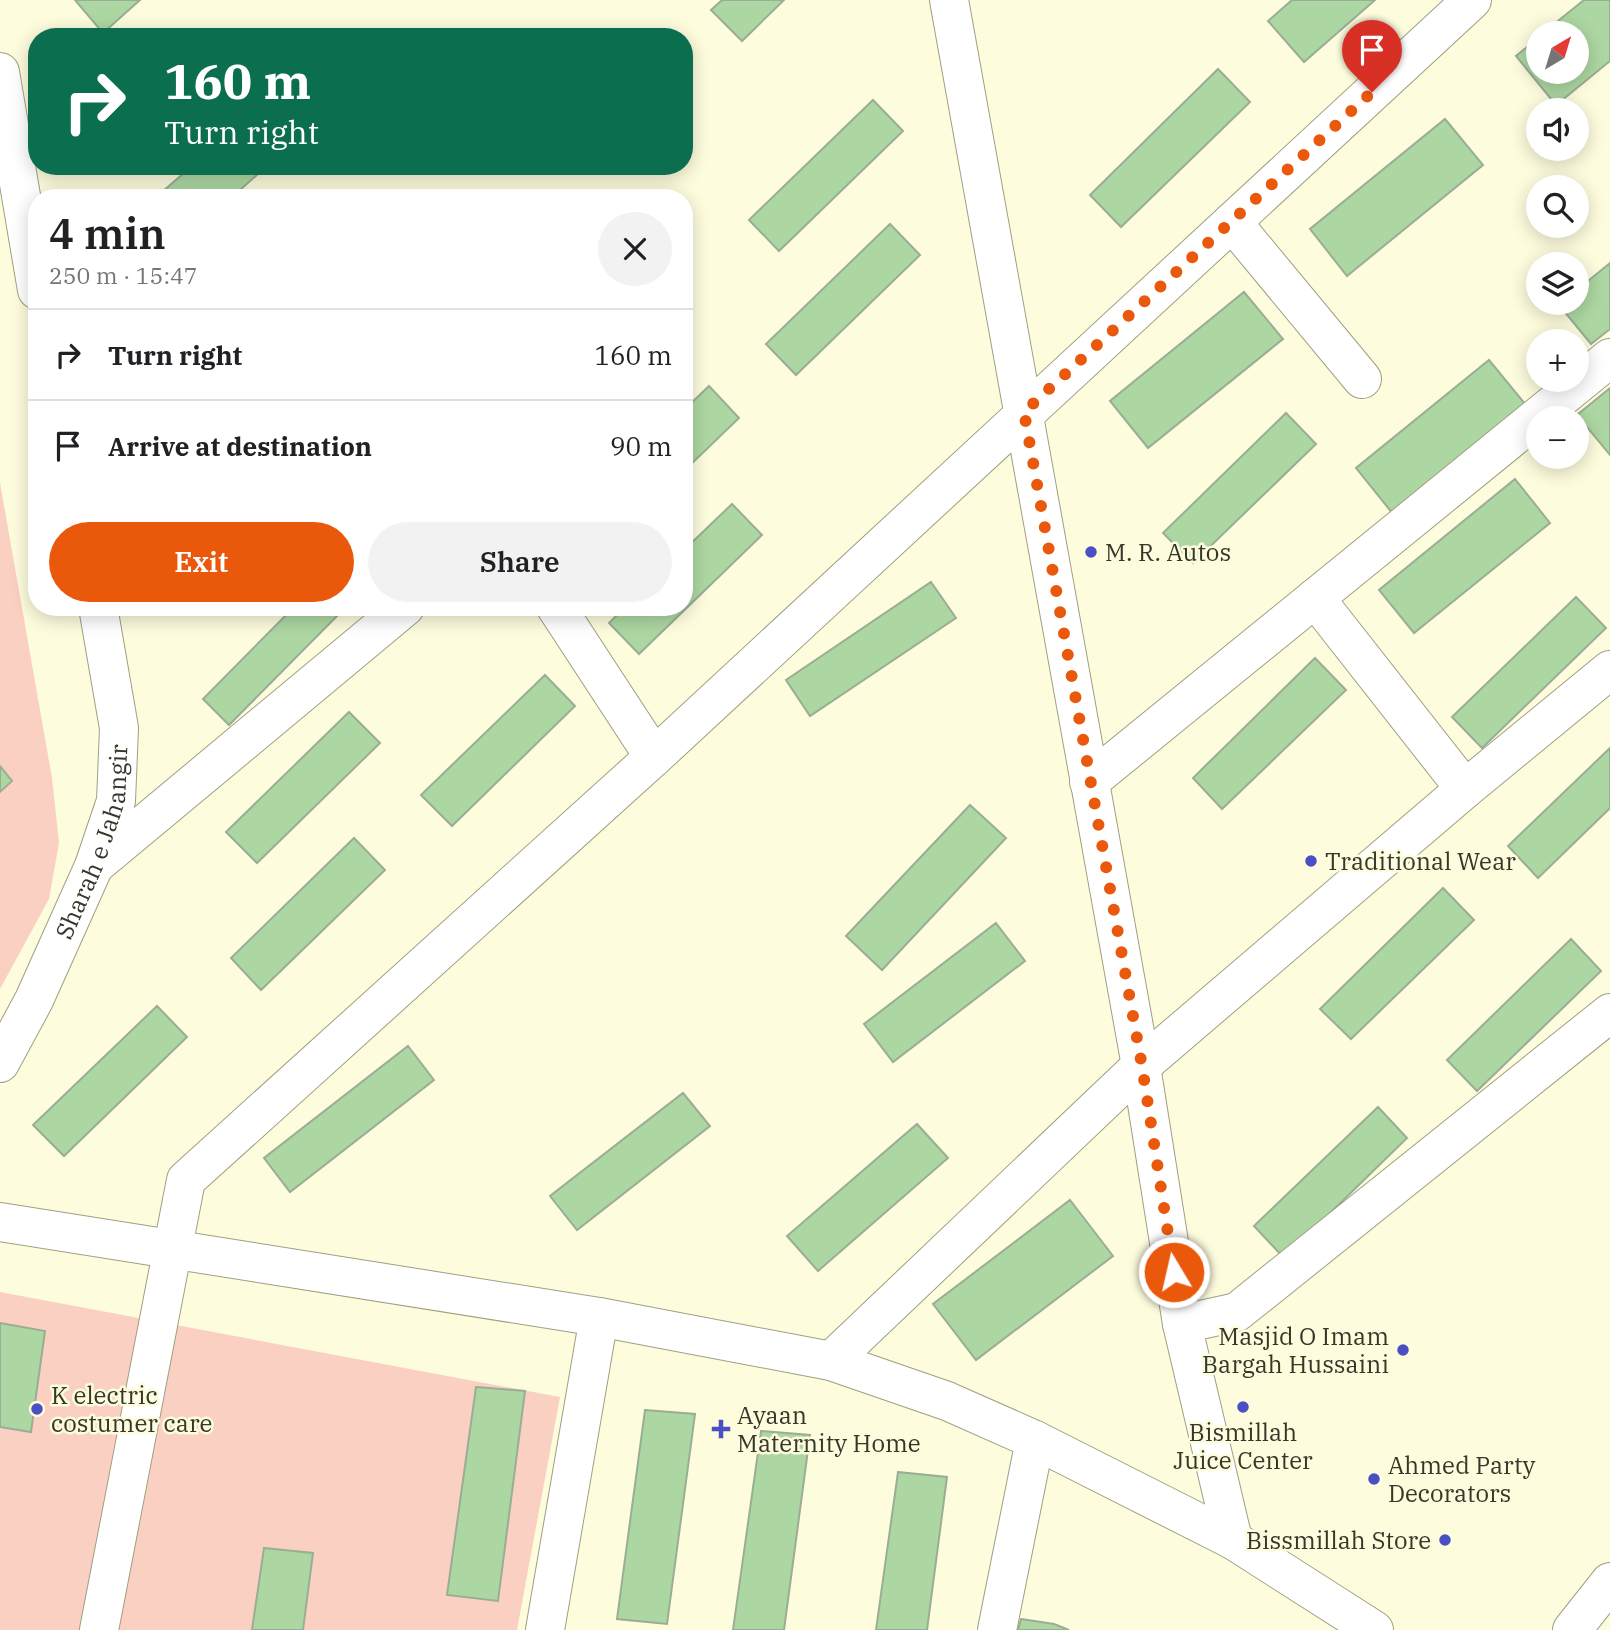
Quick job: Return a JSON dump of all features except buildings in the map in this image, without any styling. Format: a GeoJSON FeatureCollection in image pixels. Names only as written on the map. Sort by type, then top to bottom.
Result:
{"type":"FeatureCollection","features":[{"type":"Feature","properties":{"kind":"street"},"geometry":{"type":"LineString","coordinates":[[949,0],[1142,1066],[1182,1324],[1233,1540]]}},
{"type":"Feature","properties":{"kind":"street"},"geometry":{"type":"LineString","coordinates":[[99,1630],[186,1180],[654,757],[1472,0]]}},
{"type":"Feature","properties":{"kind":"street"},"geometry":{"type":"LineString","coordinates":[[0,72],[28,237]]}},
{"type":"Feature","properties":{"kind":"street"},"geometry":{"type":"LineString","coordinates":[[1232,222],[1362,379]]}},
{"type":"Feature","properties":{"kind":"street"},"geometry":{"type":"LineString","coordinates":[[1089,782],[1610,358]]}},
{"type":"Feature","properties":{"kind":"street"},"geometry":{"type":"LineString","coordinates":[[1315,598],[1465,789]]}},
{"type":"Feature","properties":{"kind":"street","name":"Sharah e Jahangir"},"geometry":{"type":"LineString","coordinates":[[0,1063],[34,1000],[94,866],[116,801],[119,728],[100,616]]}},
{"type":"Feature","properties":{"kind":"street"},"geometry":{"type":"LineString","coordinates":[[94,866],[394,616]]}},
{"type":"Feature","properties":{"kind":"street"},"geometry":{"type":"LineString","coordinates":[[562,616],[654,757]]}},
{"type":"Feature","properties":{"kind":"street"},"geometry":{"type":"LineString","coordinates":[[831,1360],[1142,1066],[1465,789],[1610,670]]}},
{"type":"Feature","properties":{"kind":"street"},"geometry":{"type":"LineString","coordinates":[[1182,1324],[1237,1312],[1610,1013]]}},
{"type":"Feature","properties":{"kind":"street"},"geometry":{"type":"LineString","coordinates":[[0,1222],[599,1317],[831,1360],[947,1401],[1035,1440],[1233,1540],[1374,1630]]}},
{"type":"Feature","properties":{"kind":"street"},"geometry":{"type":"LineString","coordinates":[[545,1630],[599,1317]]}},
{"type":"Feature","properties":{"kind":"street"},"geometry":{"type":"LineString","coordinates":[[997,1630],[1035,1440]]}},
{"type":"Feature","properties":{"kind":"street"},"geometry":{"type":"LineString","coordinates":[[1572,1630],[1610,1582]]}},
{"type":"Feature","properties":{"kind":"shaded area"},"geometry":{"type":"Polygon","coordinates":[[[0,483],[52,778],[59,843],[49,899],[0,989],[0,483]]]}},
{"type":"Feature","properties":{"kind":"shaded area"},"geometry":{"type":"Polygon","coordinates":[[[0,1292],[560,1397],[517,1630],[0,1630],[0,1292]]]}},
{"type":"Feature","properties":{"kind":"place","name":"M. R. Autos"},"geometry":{"type":"Point","coordinates":[1091,552]}},
{"type":"Feature","properties":{"kind":"place","name":"Traditional Wear"},"geometry":{"type":"Point","coordinates":[1311,861]}},
{"type":"Feature","properties":{"kind":"place","name":"Masjid O Imam Bargah Hussaini"},"geometry":{"type":"Point","coordinates":[1403,1350]}},
{"type":"Feature","properties":{"kind":"place","name":"Bismillah Juice Center"},"geometry":{"type":"Point","coordinates":[1243,1407]}},
{"type":"Feature","properties":{"kind":"place","name":"K electric costumer care"},"geometry":{"type":"Point","coordinates":[37,1409]}},
{"type":"Feature","properties":{"kind":"place","name":"Ayaan Maternity Home"},"geometry":{"type":"Point","coordinates":[721,1429]}},
{"type":"Feature","properties":{"kind":"place","name":"Ahmed Party Decorators"},"geometry":{"type":"Point","coordinates":[1374,1479]}},
{"type":"Feature","properties":{"kind":"place","name":"Bissmillah Store"},"geometry":{"type":"Point","coordinates":[1445,1540]}},
{"type":"Feature","properties":{"kind":"route"},"geometry":{"type":"LineString","coordinates":[[1174,1272],[1142,1066],[1024,412],[1372,92]]}}]}
